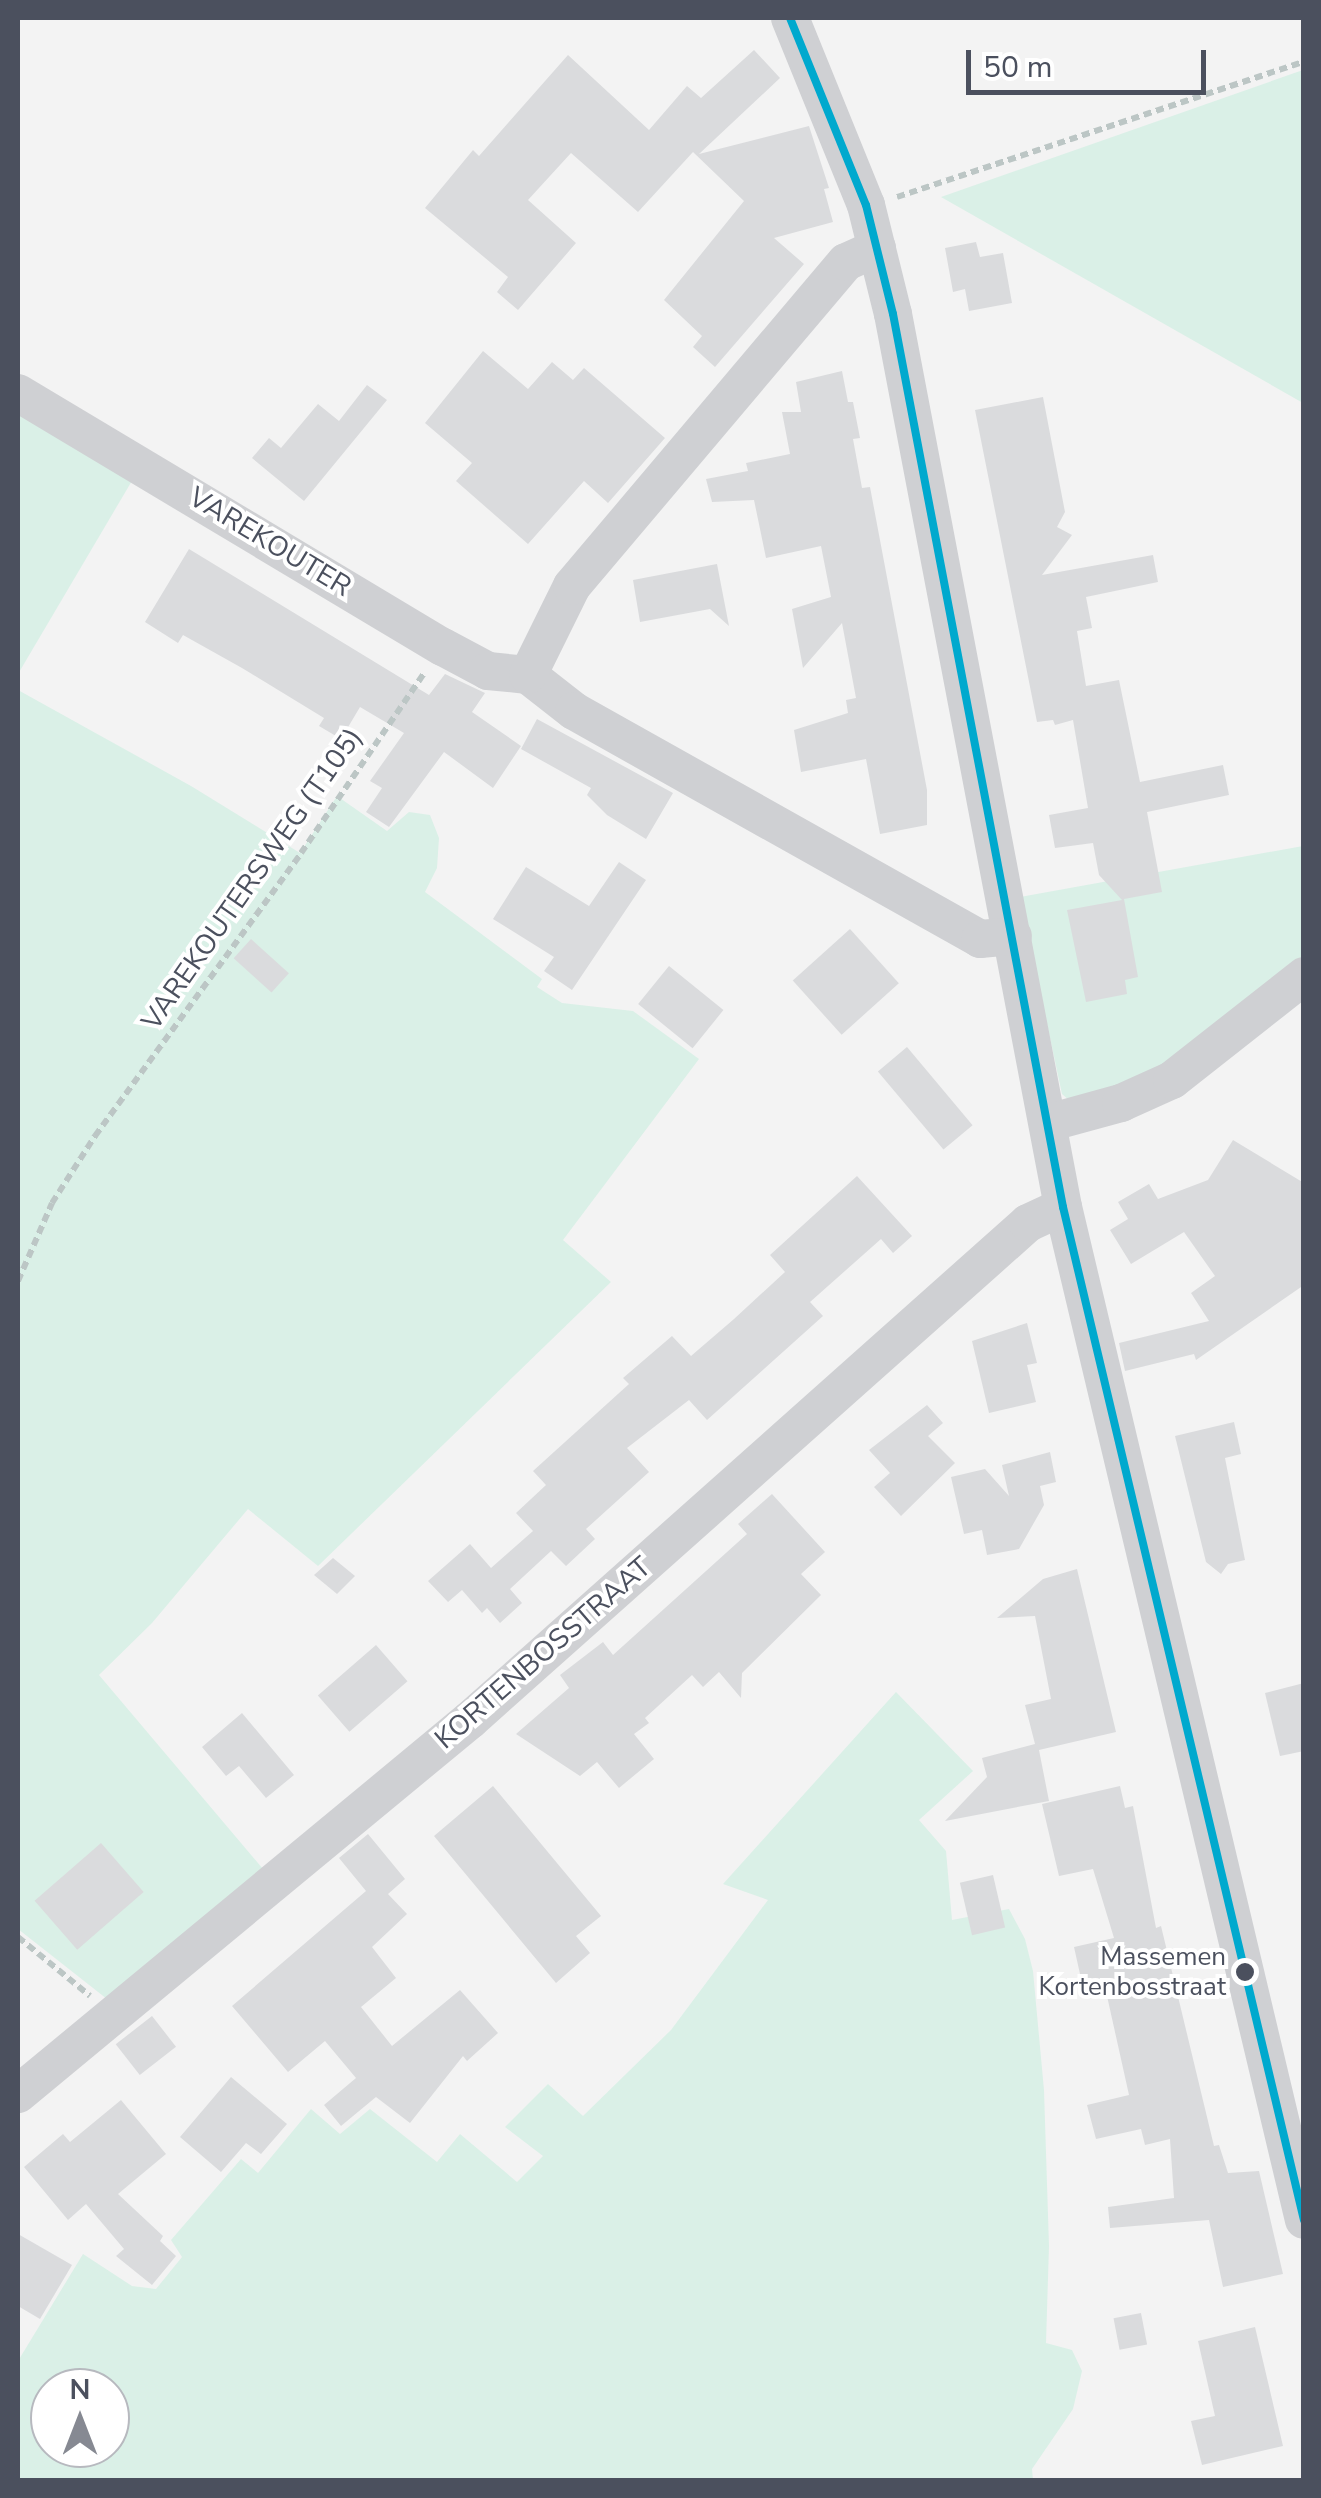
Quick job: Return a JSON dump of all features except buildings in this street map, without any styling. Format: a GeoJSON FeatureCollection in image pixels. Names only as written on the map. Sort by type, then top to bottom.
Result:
{"type":"FeatureCollection","features":[{"type":"Feature","properties":{"kind":"street"},"geometry":{"type":"LineString","coordinates":[[790,18],[866,206],[877,248],[1013,936],[1062,1207],[1304,2220]]}},
{"type":"Feature","properties":{"kind":"street"},"geometry":{"type":"LineString","coordinates":[[528,676],[572,586],[846,262],[877,248]]}},
{"type":"Feature","properties":{"kind":"street","name":"VAREKOUTER"},"geometry":{"type":"LineString","coordinates":[[18,393],[488,671],[528,676],[574,711],[980,939],[1013,936]]}},
{"type":"Feature","properties":{"kind":"street"},"geometry":{"type":"LineString","coordinates":[[1048,1124],[1121,1103],[1172,1080],[1304,976]]}},
{"type":"Feature","properties":{"kind":"street","name":"KORTENBOSSTRAAT"},"geometry":{"type":"LineString","coordinates":[[18,2094],[470,1720],[1028,1224],[1062,1207]]}},
{"type":"Feature","properties":{"kind":"path"},"geometry":{"type":"LineString","coordinates":[[866,206],[1304,62]]}},
{"type":"Feature","properties":{"kind":"path","name":"VAREKOUTERSWEG (T105)"},"geometry":{"type":"LineString","coordinates":[[18,1280],[52,1202],[95,1136],[301,854],[443,646]]}},
{"type":"Feature","properties":{"kind":"path"},"geometry":{"type":"LineString","coordinates":[[18,1937],[113,2017]]}},
{"type":"Feature","properties":{"kind":"green space"},"geometry":{"type":"Polygon","coordinates":[[[1303,70],[1303,403],[941,197],[1303,70]]]}},
{"type":"Feature","properties":{"kind":"green space"},"geometry":{"type":"Polygon","coordinates":[[[18,405],[136,474],[18,674],[18,405]]]}},
{"type":"Feature","properties":{"kind":"green space"},"geometry":{"type":"Polygon","coordinates":[[[18,690],[191,786],[300,853],[337,796],[387,831],[409,812],[430,815],[439,838],[437,868],[425,892],[542,979],[537,987],[562,1003],[633,1011],[699,1059],[563,1240],[611,1282],[318,1566],[248,1509],[152,1623],[99,1675],[263,1869],[107,1999],[18,1929],[18,690]]]}},
{"type":"Feature","properties":{"kind":"green space"},"geometry":{"type":"Polygon","coordinates":[[[1303,846],[1303,965],[1152,1072],[1071,1102],[1062,1094],[1020,897],[1303,846]]]}},
{"type":"Feature","properties":{"kind":"green space"},"geometry":{"type":"Polygon","coordinates":[[[896,1692],[973,1771],[919,1820],[946,1851],[952,1920],[1009,1909],[1025,1939],[1033,1971],[1044,2090],[1049,2246],[1046,2343],[1072,2350],[1082,2371],[1073,2409],[1032,2469],[1033,2480],[18,2480],[18,2361],[83,2254],[132,2286],[156,2289],[182,2257],[171,2240],[241,2159],[258,2173],[311,2109],[340,2134],[370,2109],[437,2162],[460,2134],[517,2182],[543,2156],[505,2127],[548,2084],[583,2116],[671,2030],[768,1900],[723,1884],[896,1692]]]}},
{"type":"Feature","properties":{"kind":"transit line"},"geometry":{"type":"LineString","coordinates":[[790,18],[866,205],[893,314],[1063,1207],[1304,2220]]}},
{"type":"Feature","properties":{"kind":"place","name":"Massemen Kortenbosstraat"},"geometry":{"type":"Point","coordinates":[1245,1972]}}]}
